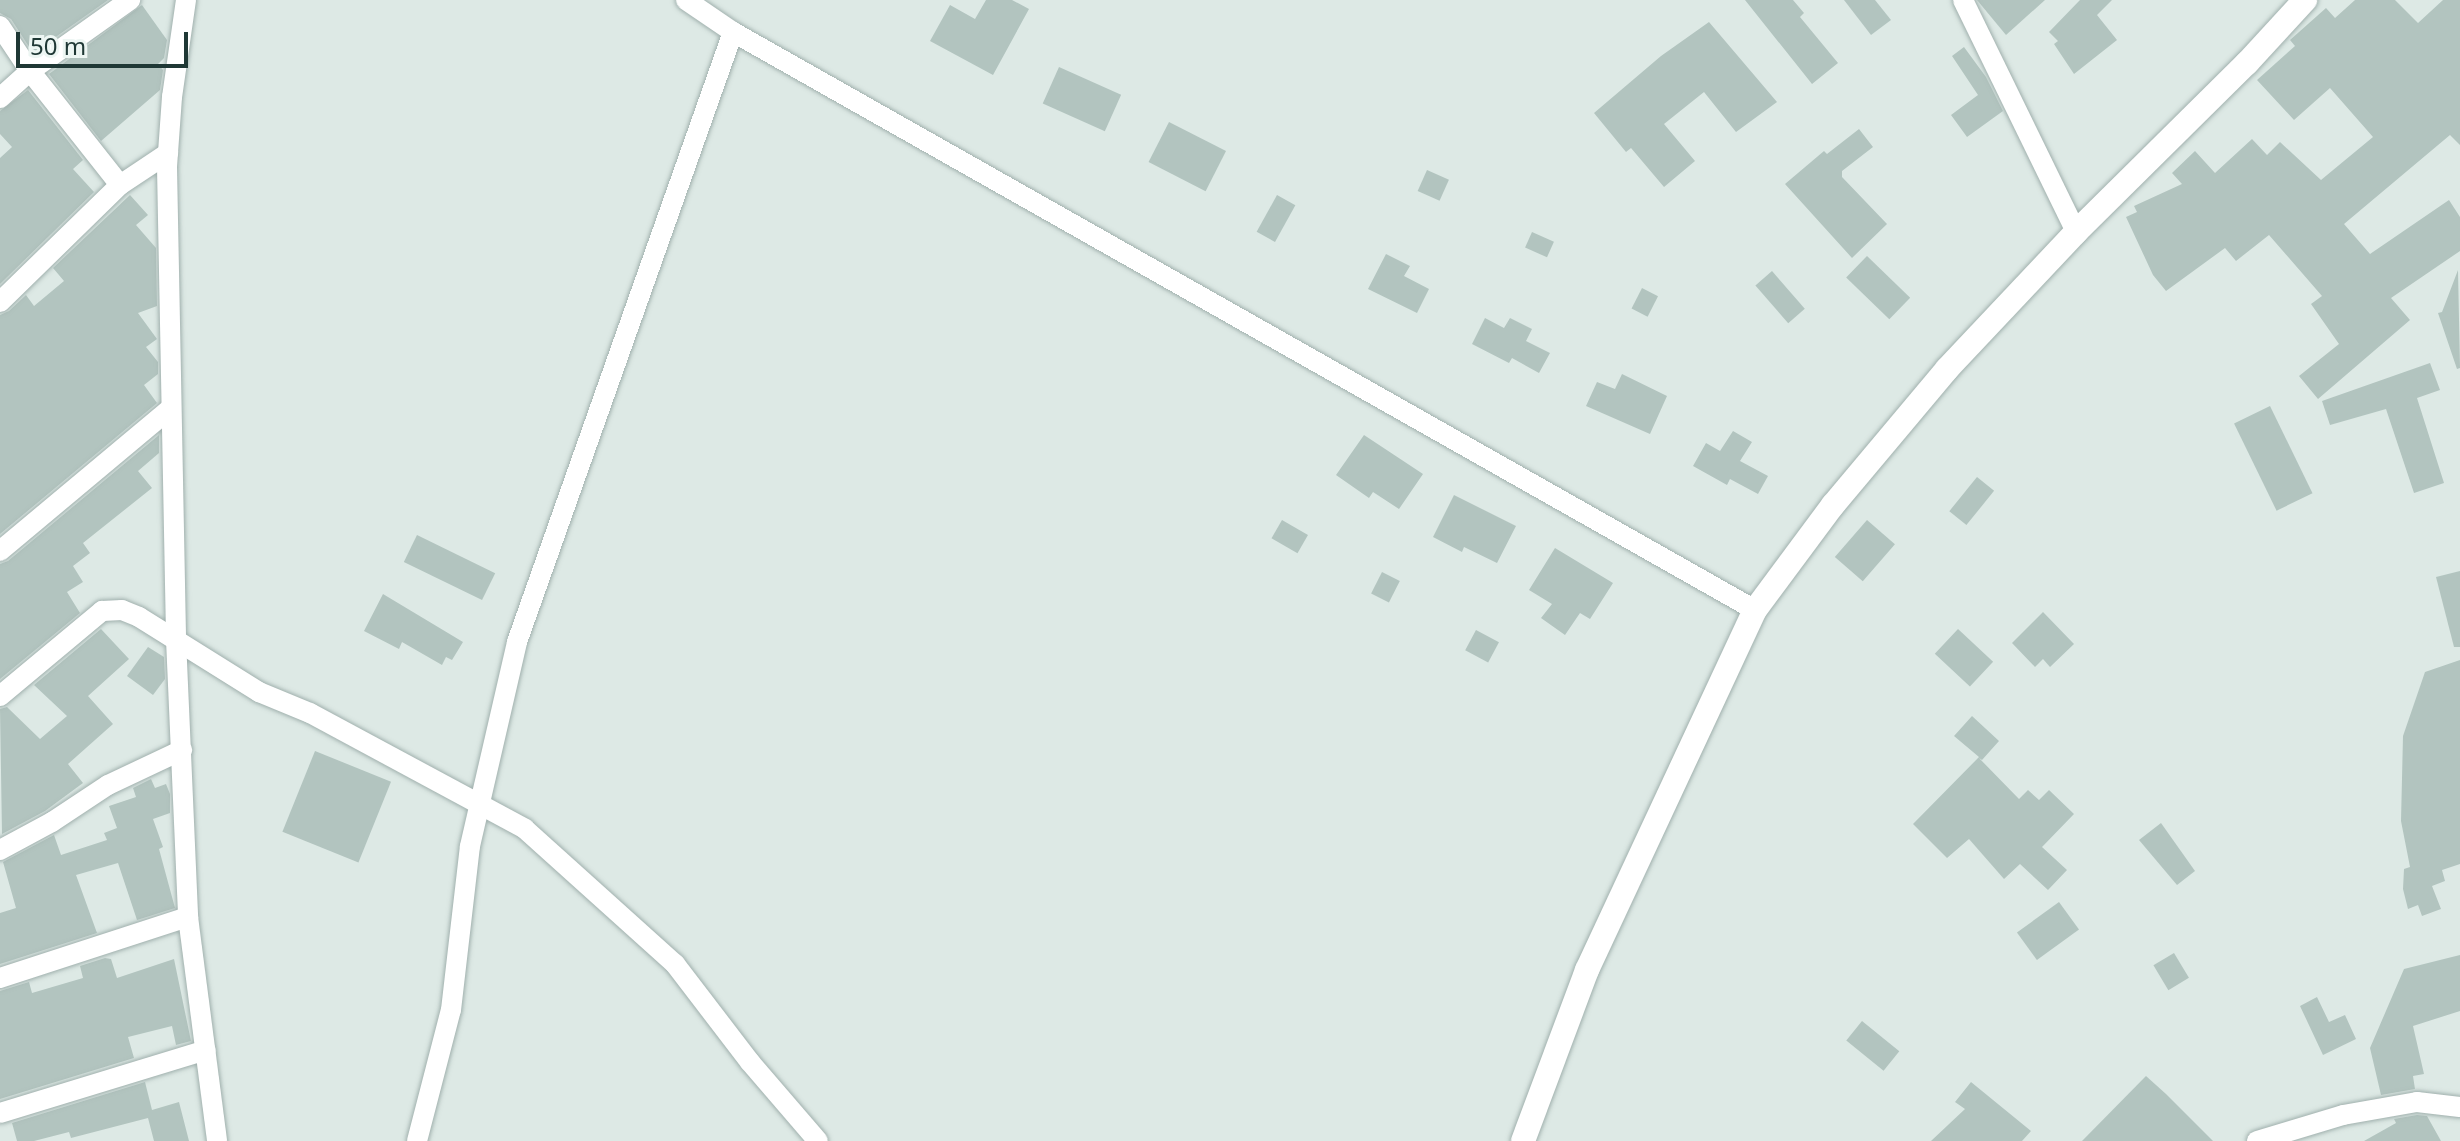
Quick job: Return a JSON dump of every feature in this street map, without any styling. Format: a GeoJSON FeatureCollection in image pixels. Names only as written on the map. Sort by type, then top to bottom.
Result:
{"type":"FeatureCollection","features":[{"type":"Feature","properties":{"kind":"street"},"geometry":{"type":"LineString","coordinates":[[0,98],[30,71],[130,0]]}},
{"type":"Feature","properties":{"kind":"street"},"geometry":{"type":"LineString","coordinates":[[186,0],[168,153],[176,639],[188,917],[217,1141]]}},
{"type":"Feature","properties":{"kind":"street"},"geometry":{"type":"LineString","coordinates":[[686,0],[733,32],[1755,610]]}},
{"type":"Feature","properties":{"kind":"street"},"geometry":{"type":"LineString","coordinates":[[1963,0],[2076,232]]}},
{"type":"Feature","properties":{"kind":"street"},"geometry":{"type":"LineString","coordinates":[[1523,1141],[1587,970],[1755,610],[1833,505],[1937,380],[2076,232],[2247,63],[2305,0]]}},
{"type":"Feature","properties":{"kind":"street"},"geometry":{"type":"LineString","coordinates":[[0,26],[30,71],[120,185]]}},
{"type":"Feature","properties":{"kind":"street"},"geometry":{"type":"LineString","coordinates":[[417,1141],[451,1010],[470,846],[517,642],[733,32]]}},
{"type":"Feature","properties":{"kind":"street"},"geometry":{"type":"LineString","coordinates":[[0,302],[120,185],[168,153]]}},
{"type":"Feature","properties":{"kind":"street"},"geometry":{"type":"LineString","coordinates":[[0,551],[170,409]]}},
{"type":"Feature","properties":{"kind":"street"},"geometry":{"type":"LineString","coordinates":[[0,696],[102,611],[122,610],[176,639],[259,692],[310,713],[479,807],[525,829],[660,948],[750,1062],[818,1141]]}},
{"type":"Feature","properties":{"kind":"street"},"geometry":{"type":"LineString","coordinates":[[0,850],[108,785],[182,750]]}},
{"type":"Feature","properties":{"kind":"street"},"geometry":{"type":"LineString","coordinates":[[0,978],[188,917]]}},
{"type":"Feature","properties":{"kind":"street"},"geometry":{"type":"LineString","coordinates":[[0,1113],[206,1050]]}},
{"type":"Feature","properties":{"kind":"street"},"geometry":{"type":"LineString","coordinates":[[2257,1141],[2343,1115],[2417,1102],[2460,1107]]}},
{"type":"Feature","properties":{"kind":"building"},"geometry":{"type":"Polygon","coordinates":[[[0,0],[108,0],[33,53],[11,19],[0,13],[0,0]]]}},
{"type":"Feature","properties":{"kind":"building"},"geometry":{"type":"Polygon","coordinates":[[[986,0],[1012,0],[1029,9],[993,75],[930,41],[950,5],[975,19],[986,0]]]}},
{"type":"Feature","properties":{"kind":"building"},"geometry":{"type":"Polygon","coordinates":[[[1745,0],[1793,0],[1804,13],[1800,17],[1838,63],[1812,84],[1745,0]]]}},
{"type":"Feature","properties":{"kind":"building"},"geometry":{"type":"Polygon","coordinates":[[[1844,0],[1875,0],[1891,20],[1871,35],[1844,0]]]}},
{"type":"Feature","properties":{"kind":"building"},"geometry":{"type":"Polygon","coordinates":[[[1977,0],[2045,0],[2006,35],[1977,0]]]}},
{"type":"Feature","properties":{"kind":"building"},"geometry":{"type":"Polygon","coordinates":[[[2080,0],[2112,0],[2097,15],[2117,40],[2074,74],[2054,44],[2058,41],[2049,32],[2080,0]]]}},
{"type":"Feature","properties":{"kind":"building"},"geometry":{"type":"Polygon","coordinates":[[[2355,0],[2395,0],[2418,23],[2443,0],[2460,0],[2460,145],[2450,135],[2344,224],[2370,254],[2449,200],[2460,217],[2460,251],[2391,298],[2410,320],[2318,399],[2299,376],[2339,344],[2311,304],[2322,296],[2269,235],[2236,261],[2225,248],[2166,291],[2153,275],[2126,217],[2137,212],[2134,206],[2182,184],[2172,173],[2195,151],[2215,173],[2252,139],[2267,155],[2280,142],[2321,180],[2373,137],[2330,88],[2294,120],[2257,80],[2295,46],[2290,40],[2326,8],[2335,18],[2355,0]]]}},
{"type":"Feature","properties":{"kind":"building"},"geometry":{"type":"Polygon","coordinates":[[[142,5],[167,40],[164,58],[158,64],[163,70],[160,90],[101,141],[49,74],[142,5]]]}},
{"type":"Feature","properties":{"kind":"building"},"geometry":{"type":"Polygon","coordinates":[[[1709,22],[1777,102],[1736,132],[1704,92],[1664,124],[1695,161],[1664,187],[1631,148],[1626,152],[1594,113],[1661,56],[1709,22]]]}},
{"type":"Feature","properties":{"kind":"building"},"geometry":{"type":"Polygon","coordinates":[[[1964,47],[1986,77],[2003,111],[1967,137],[1951,115],[1978,95],[1952,56],[1964,47]]]}},
{"type":"Feature","properties":{"kind":"building"},"geometry":{"type":"Polygon","coordinates":[[[1059,67],[1121,95],[1105,131],[1043,104],[1059,67]]]}},
{"type":"Feature","properties":{"kind":"building"},"geometry":{"type":"Polygon","coordinates":[[[28,90],[83,160],[73,169],[94,192],[0,284],[0,158],[12,147],[0,134],[0,111],[28,90]]]}},
{"type":"Feature","properties":{"kind":"building"},"geometry":{"type":"Polygon","coordinates":[[[1169,122],[1226,151],[1206,191],[1149,162],[1169,122]]]}},
{"type":"Feature","properties":{"kind":"building"},"geometry":{"type":"Polygon","coordinates":[[[1859,129],[1873,147],[1842,171],[1842,177],[1887,224],[1852,258],[1785,184],[1824,151],[1827,154],[1859,129]]]}},
{"type":"Feature","properties":{"kind":"building"},"geometry":{"type":"Polygon","coordinates":[[[1427,170],[1449,180],[1440,201],[1418,191],[1427,170]]]}},
{"type":"Feature","properties":{"kind":"building"},"geometry":{"type":"Polygon","coordinates":[[[130,195],[148,215],[136,225],[156,248],[157,306],[138,313],[157,339],[146,347],[158,362],[158,374],[144,385],[157,403],[0,534],[0,315],[26,295],[34,306],[64,281],[53,268],[130,195]]]}},
{"type":"Feature","properties":{"kind":"building"},"geometry":{"type":"Polygon","coordinates":[[[1277,195],[1295,205],[1275,242],[1257,232],[1277,195]]]}},
{"type":"Feature","properties":{"kind":"building"},"geometry":{"type":"Polygon","coordinates":[[[1532,232],[1554,242],[1547,257],[1525,248],[1532,232]]]}},
{"type":"Feature","properties":{"kind":"building"},"geometry":{"type":"Polygon","coordinates":[[[1386,254],[1410,266],[1404,276],[1429,289],[1417,313],[1368,289],[1386,254]]]}},
{"type":"Feature","properties":{"kind":"building"},"geometry":{"type":"Polygon","coordinates":[[[1867,256],[1910,298],[1889,319],[1846,278],[1867,256]]]}},
{"type":"Feature","properties":{"kind":"building"},"geometry":{"type":"Polygon","coordinates":[[[2458,270],[2460,368],[2457,369],[2438,313],[2442,312],[2458,270]]]}},
{"type":"Feature","properties":{"kind":"building"},"geometry":{"type":"Polygon","coordinates":[[[1772,271],[1805,309],[1788,323],[1755,285],[1772,271]]]}},
{"type":"Feature","properties":{"kind":"building"},"geometry":{"type":"Polygon","coordinates":[[[1642,288],[1658,296],[1648,317],[1632,308],[1642,288]]]}},
{"type":"Feature","properties":{"kind":"building"},"geometry":{"type":"Polygon","coordinates":[[[1485,318],[1504,328],[1510,318],[1532,329],[1526,341],[1550,353],[1539,373],[1512,358],[1509,363],[1472,344],[1485,318]]]}},
{"type":"Feature","properties":{"kind":"building"},"geometry":{"type":"Polygon","coordinates":[[[2430,363],[2440,390],[2417,398],[2444,483],[2414,493],[2386,409],[2330,425],[2322,401],[2430,363]]]}},
{"type":"Feature","properties":{"kind":"building"},"geometry":{"type":"Polygon","coordinates":[[[1622,374],[1667,396],[1650,434],[1586,406],[1597,382],[1615,389],[1622,374]]]}},
{"type":"Feature","properties":{"kind":"building"},"geometry":{"type":"Polygon","coordinates":[[[2270,406],[2313,493],[2277,511],[2234,424],[2270,406]]]}},
{"type":"Feature","properties":{"kind":"building"},"geometry":{"type":"Polygon","coordinates":[[[1733,431],[1752,442],[1740,461],[1768,476],[1758,494],[1730,479],[1727,485],[1693,466],[1706,443],[1720,451],[1733,431]]]}},
{"type":"Feature","properties":{"kind":"building"},"geometry":{"type":"Polygon","coordinates":[[[159,435],[159,453],[138,471],[152,488],[83,543],[90,553],[73,566],[83,582],[67,592],[80,613],[0,679],[0,564],[8,561],[159,435]]]}},
{"type":"Feature","properties":{"kind":"building"},"geometry":{"type":"Polygon","coordinates":[[[1364,435],[1423,474],[1399,509],[1373,492],[1369,498],[1336,475],[1364,435]]]}},
{"type":"Feature","properties":{"kind":"building"},"geometry":{"type":"Polygon","coordinates":[[[1977,477],[1994,491],[1966,525],[1949,511],[1977,477]]]}},
{"type":"Feature","properties":{"kind":"building"},"geometry":{"type":"Polygon","coordinates":[[[1454,495],[1516,526],[1497,563],[1464,547],[1462,552],[1433,537],[1454,495]]]}},
{"type":"Feature","properties":{"kind":"building"},"geometry":{"type":"Polygon","coordinates":[[[1282,520],[1308,535],[1297,553],[1272,538],[1282,520]]]}},
{"type":"Feature","properties":{"kind":"building"},"geometry":{"type":"Polygon","coordinates":[[[1867,520],[1895,544],[1863,581],[1835,557],[1867,520]]]}},
{"type":"Feature","properties":{"kind":"building"},"geometry":{"type":"Polygon","coordinates":[[[417,535],[495,573],[482,600],[404,562],[417,535]]]}},
{"type":"Feature","properties":{"kind":"building"},"geometry":{"type":"Polygon","coordinates":[[[1555,548],[1613,583],[1590,619],[1580,613],[1565,635],[1541,618],[1552,604],[1529,590],[1555,548]]]}},
{"type":"Feature","properties":{"kind":"building"},"geometry":{"type":"Polygon","coordinates":[[[2460,571],[2460,647],[2454,647],[2436,577],[2460,571]]]}},
{"type":"Feature","properties":{"kind":"building"},"geometry":{"type":"Polygon","coordinates":[[[1382,572],[1400,581],[1389,602],[1371,593],[1382,572]]]}},
{"type":"Feature","properties":{"kind":"building"},"geometry":{"type":"Polygon","coordinates":[[[383,594],[463,642],[452,660],[446,657],[442,665],[402,642],[399,649],[364,631],[383,594]]]}},
{"type":"Feature","properties":{"kind":"building"},"geometry":{"type":"Polygon","coordinates":[[[2043,612],[2074,644],[2050,667],[2043,659],[2035,667],[2012,643],[2043,612]]]}},
{"type":"Feature","properties":{"kind":"building"},"geometry":{"type":"Polygon","coordinates":[[[101,629],[129,659],[88,696],[113,724],[68,764],[83,783],[45,811],[2,834],[0,709],[7,707],[40,739],[67,716],[34,685],[101,629]]]}},
{"type":"Feature","properties":{"kind":"building"},"geometry":{"type":"Polygon","coordinates":[[[1958,629],[1993,662],[1970,687],[1935,654],[1958,629]]]}},
{"type":"Feature","properties":{"kind":"building"},"geometry":{"type":"Polygon","coordinates":[[[1476,630],[1499,642],[1488,663],[1465,650],[1476,630]]]}},
{"type":"Feature","properties":{"kind":"building"},"geometry":{"type":"Polygon","coordinates":[[[148,647],[164,657],[165,679],[153,695],[127,676],[148,647]]]}},
{"type":"Feature","properties":{"kind":"building"},"geometry":{"type":"Polygon","coordinates":[[[2460,660],[2460,864],[2442,870],[2445,881],[2432,886],[2441,909],[2422,916],[2418,905],[2408,909],[2403,889],[2404,869],[2410,867],[2401,821],[2403,736],[2425,672],[2460,660]]]}},
{"type":"Feature","properties":{"kind":"building"},"geometry":{"type":"Polygon","coordinates":[[[1972,716],[1999,741],[1982,760],[1979,758],[2019,799],[2028,790],[2039,800],[2049,790],[2074,814],[2042,847],[2067,870],[2048,890],[2020,864],[2004,879],[1969,839],[1947,858],[1913,824],[1979,757],[1954,736],[1972,716]]]}},
{"type":"Feature","properties":{"kind":"building"},"geometry":{"type":"Polygon","coordinates":[[[315,751],[391,782],[358,862],[282,832],[315,751]]]}},
{"type":"Feature","properties":{"kind":"building"},"geometry":{"type":"Polygon","coordinates":[[[151,779],[155,788],[166,784],[170,794],[170,813],[153,819],[163,847],[159,849],[175,908],[137,920],[118,863],[76,875],[97,933],[0,964],[0,913],[16,908],[3,862],[54,835],[61,855],[107,840],[104,833],[117,828],[109,806],[136,797],[133,788],[151,779]]]}},
{"type":"Feature","properties":{"kind":"building"},"geometry":{"type":"Polygon","coordinates":[[[2161,823],[2195,871],[2177,885],[2139,840],[2161,823]]]}},
{"type":"Feature","properties":{"kind":"building"},"geometry":{"type":"Polygon","coordinates":[[[2059,902],[2079,930],[2037,960],[2017,933],[2059,902]]]}},
{"type":"Feature","properties":{"kind":"building"},"geometry":{"type":"Polygon","coordinates":[[[2174,953],[2189,978],[2168,990],[2153,965],[2174,953]]]}},
{"type":"Feature","properties":{"kind":"building"},"geometry":{"type":"Polygon","coordinates":[[[2460,955],[2460,1011],[2413,1026],[2424,1074],[2413,1076],[2415,1089],[2381,1095],[2370,1048],[2404,969],[2460,955]]]}},
{"type":"Feature","properties":{"kind":"building"},"geometry":{"type":"Polygon","coordinates":[[[111,959],[117,978],[174,959],[191,1041],[176,1045],[172,1026],[128,1037],[134,1058],[0,1099],[0,991],[29,982],[32,993],[83,978],[80,966],[111,959]]]}},
{"type":"Feature","properties":{"kind":"building"},"geometry":{"type":"Polygon","coordinates":[[[2317,997],[2329,1022],[2345,1015],[2356,1039],[2323,1055],[2300,1006],[2317,997]]]}},
{"type":"Feature","properties":{"kind":"building"},"geometry":{"type":"Polygon","coordinates":[[[1862,1021],[1899,1051],[1884,1071],[1846,1040],[1862,1021]]]}},
{"type":"Feature","properties":{"kind":"building"},"geometry":{"type":"Polygon","coordinates":[[[2146,1076],[2166,1094],[2213,1141],[2082,1141],[2146,1076]]]}},
{"type":"Feature","properties":{"kind":"building"},"geometry":{"type":"Polygon","coordinates":[[[145,1082],[152,1110],[179,1102],[189,1141],[154,1141],[148,1118],[71,1138],[69,1132],[34,1141],[17,1141],[12,1123],[145,1082]]]}},
{"type":"Feature","properties":{"kind":"building"},"geometry":{"type":"Polygon","coordinates":[[[1971,1082],[2031,1131],[2022,1141],[1931,1141],[1965,1109],[1955,1102],[1971,1082]]]}},
{"type":"Feature","properties":{"kind":"building"},"geometry":{"type":"Polygon","coordinates":[[[2427,1116],[2441,1141],[2364,1141],[2396,1123],[2394,1119],[2427,1116]]]}}]}
